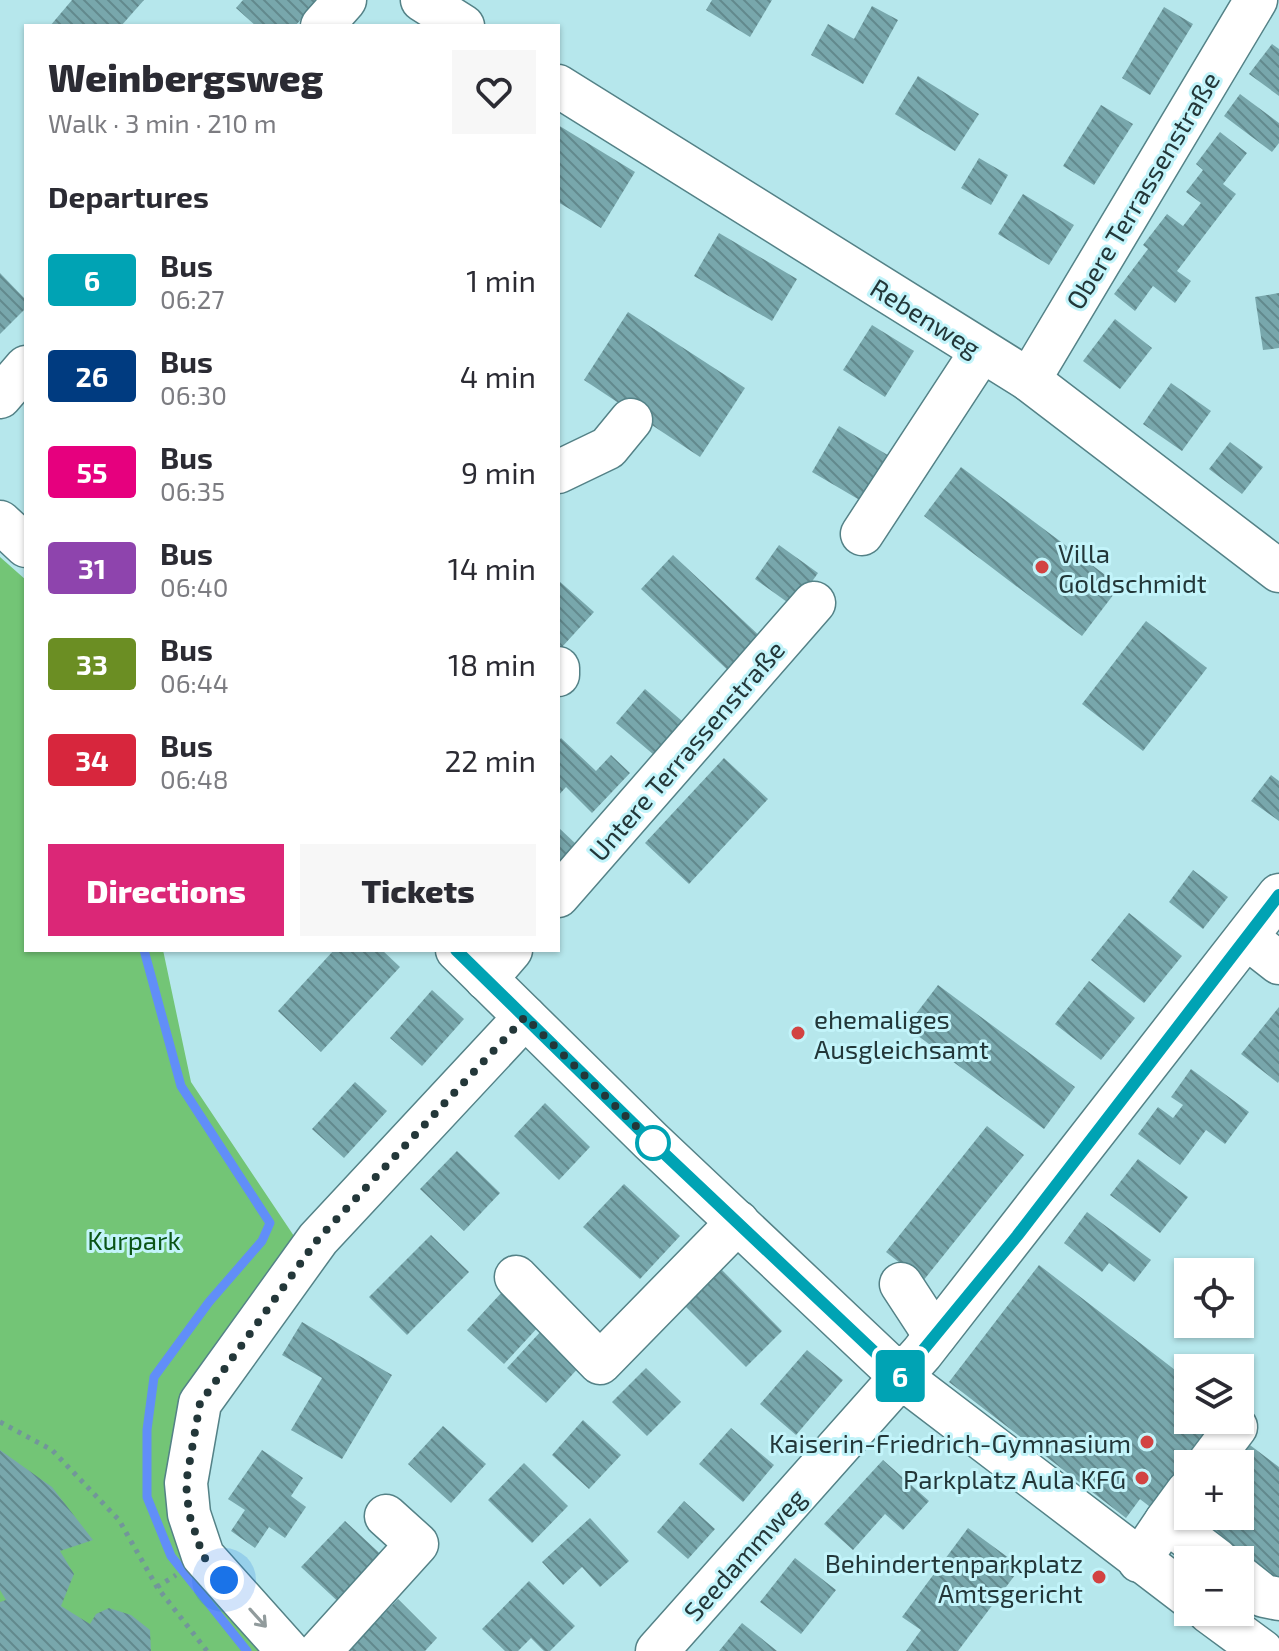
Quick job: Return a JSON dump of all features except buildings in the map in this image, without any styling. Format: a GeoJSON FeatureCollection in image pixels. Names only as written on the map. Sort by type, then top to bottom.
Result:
{"type":"FeatureCollection","features":[{"type":"Feature","properties":{"kind":"street"},"geometry":{"type":"LineString","coordinates":[[324,24],[345,0]]}},
{"type":"Feature","properties":{"kind":"street"},"geometry":{"type":"LineString","coordinates":[[422,0],[460,24]]}},
{"type":"Feature","properties":{"kind":"street","name":"Obere Terrassenstraße"},"geometry":{"type":"LineString","coordinates":[[1029,380],[1256,0]]}},
{"type":"Feature","properties":{"kind":"street","name":"Rebenweg"},"geometry":{"type":"LineString","coordinates":[[560,87],[1029,380],[1279,571]]}},
{"type":"Feature","properties":{"kind":"street"},"geometry":{"type":"LineString","coordinates":[[862,534],[981,352]]}},
{"type":"Feature","properties":{"kind":"street"},"geometry":{"type":"LineString","coordinates":[[0,397],[24,369]]}},
{"type":"Feature","properties":{"kind":"street"},"geometry":{"type":"LineString","coordinates":[[560,471],[608,448],[631,420]]}},
{"type":"Feature","properties":{"kind":"street"},"geometry":{"type":"LineString","coordinates":[[0,522],[24,544]]}},
{"type":"Feature","properties":{"kind":"street","name":"Untere Terrassenstraße"},"geometry":{"type":"LineString","coordinates":[[560,894],[814,603]]}},
{"type":"Feature","properties":{"kind":"street","name":"Seedammweg"},"geometry":{"type":"LineString","coordinates":[[657,1651],[935,1336],[1279,895]]}},
{"type":"Feature","properties":{"kind":"street"},"geometry":{"type":"LineString","coordinates":[[1247,938],[1279,963]]}},
{"type":"Feature","properties":{"kind":"street"},"geometry":{"type":"LineString","coordinates":[[463,952],[498,964],[525,1017],[901,1377],[1174,1586]]}},
{"type":"Feature","properties":{"kind":"street"},"geometry":{"type":"LineString","coordinates":[[288,1651],[203,1556],[196,1538],[186,1483],[200,1403],[318,1239],[525,1017]]}},
{"type":"Feature","properties":{"kind":"street"},"geometry":{"type":"LineString","coordinates":[[516,1277],[600,1363],[738,1222]]}},
{"type":"Feature","properties":{"kind":"street"},"geometry":{"type":"LineString","coordinates":[[901,1284],[935,1336]]}},
{"type":"Feature","properties":{"kind":"street"},"geometry":{"type":"LineString","coordinates":[[1219,1450],[1231,1434]]}},
{"type":"Feature","properties":{"kind":"street"},"geometry":{"type":"LineString","coordinates":[[1139,1561],[1174,1510]]}},
{"type":"Feature","properties":{"kind":"street"},"geometry":{"type":"LineString","coordinates":[[320,1651],[417,1544],[386,1516]]}},
{"type":"Feature","properties":{"kind":"street"},"geometry":{"type":"LineString","coordinates":[[1254,1588],[1264,1596],[1279,1599]]}},
{"type":"Feature","properties":{"kind":"street"},"geometry":{"type":"LineString","coordinates":[[1228,1626],[1262,1651]]}},
{"type":"Feature","properties":{"kind":"path"},"geometry":{"type":"LineString","coordinates":[[0,1422],[52,1450],[119,1520],[157,1587],[207,1651]]}},
{"type":"Feature","properties":{"kind":"path"},"geometry":{"type":"LineString","coordinates":[[157,1587],[174,1577]]}},
{"type":"Feature","properties":{"kind":"green space","name":"Kurpark"},"geometry":{"type":"Polygon","coordinates":[[[0,557],[24,578],[24,952],[163,952],[191,1082],[298,1242],[176,1443],[269,1651],[0,1651],[0,557]]]}},
{"type":"Feature","properties":{"kind":"waterway"},"geometry":{"type":"LineString","coordinates":[[145,952],[181,1086],[270,1223],[262,1241],[209,1302],[154,1377],[147,1430],[147,1497],[171,1556],[247,1651]]}},
{"type":"Feature","properties":{"kind":"bus line","name":"6"},"geometry":{"type":"LineString","coordinates":[[458,952],[651,1141],[901,1377],[1017,1236],[1279,895]]}},
{"type":"Feature","properties":{"kind":"place","name":"Villa Goldschmidt"},"geometry":{"type":"Point","coordinates":[1042,567]}},
{"type":"Feature","properties":{"kind":"place","name":"ehemaliges Ausgleichsamt"},"geometry":{"type":"Point","coordinates":[798,1033]}},
{"type":"Feature","properties":{"kind":"place","name":"Kaiserin-Friedrich-Gymnasium"},"geometry":{"type":"Point","coordinates":[1147,1442]}},
{"type":"Feature","properties":{"kind":"place","name":"Parkplatz Aula KFG"},"geometry":{"type":"Point","coordinates":[1142,1478]}},
{"type":"Feature","properties":{"kind":"place","name":"Behindertenparkplatz Amtsgericht"},"geometry":{"type":"Point","coordinates":[1099,1577]}},
{"type":"Feature","properties":{"kind":"route"},"geometry":{"type":"LineString","coordinates":[[224,1580],[203,1556],[189,1514],[186,1483],[200,1403],[318,1239],[525,1017],[653,1143]]}}]}
